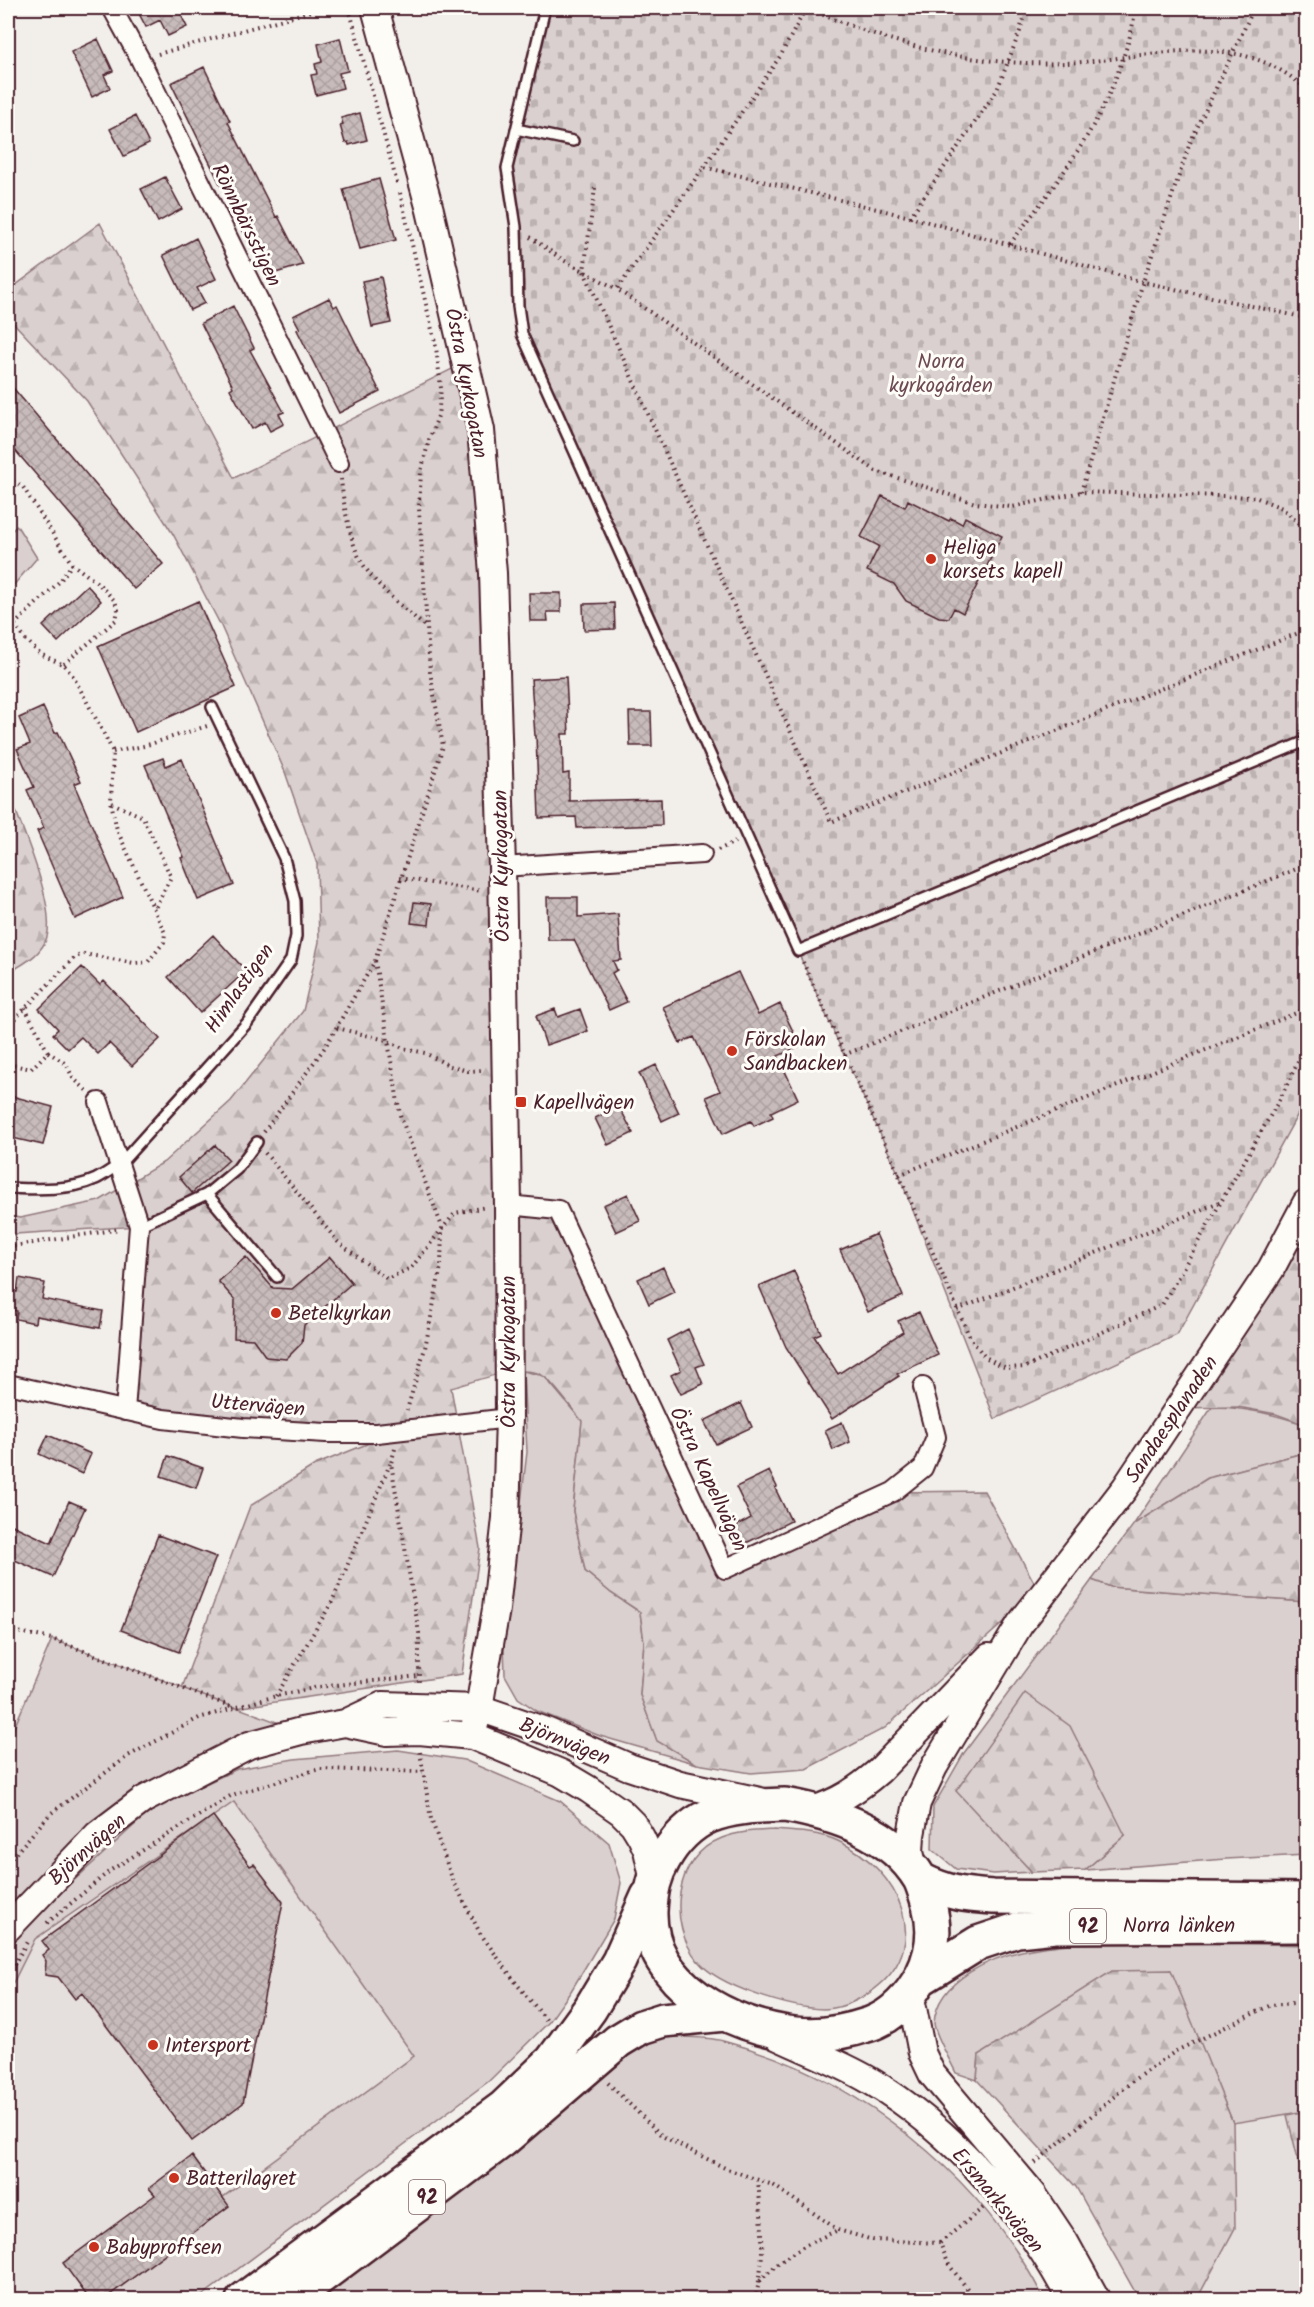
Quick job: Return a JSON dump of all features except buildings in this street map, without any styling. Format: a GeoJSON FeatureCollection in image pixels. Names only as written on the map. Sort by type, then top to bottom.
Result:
{"type":"FeatureCollection","features":[{"type":"Feature","properties":{"kind":"highway"},"geometry":{"type":"LineString","coordinates":[[746,1807],[799,1808],[839,1818],[866,1830],[895,1850],[918,1877],[933,1918],[933,1935],[927,1965],[915,1986],[895,2010],[884,2018],[838,2034],[796,2035],[756,2027],[725,2014],[695,1996],[674,1977],[653,1941],[650,1918],[653,1885],[670,1848],[684,1832],[706,1817],[746,1807]]}},
{"type":"Feature","properties":{"kind":"highway","name":"Norra länken"},"geometry":{"type":"LineString","coordinates":[[918,1877],[942,1890],[958,1895],[1306,1900]]}},
{"type":"Feature","properties":{"kind":"highway","name":"92"},"geometry":{"type":"LineString","coordinates":[[243,2300],[504,2108],[552,2061],[590,2010],[619,1961],[653,1885]]}},
{"type":"Feature","properties":{"kind":"highway","name":"Norra länken"},"geometry":{"type":"LineString","coordinates":[[915,1986],[978,1942],[1017,1930],[1055,1926],[1306,1925]]}},
{"type":"Feature","properties":{"kind":"highway","name":"92"},"geometry":{"type":"LineString","coordinates":[[290,2300],[503,2140],[618,2041],[641,2027],[663,2020],[725,2014]]}},
{"type":"Feature","properties":{"kind":"street","name":"Rönnbärsstigen"},"geometry":{"type":"LineString","coordinates":[[112,8],[140,59],[339,463]]}},
{"type":"Feature","properties":{"kind":"street","name":"Östra Kyrkogatan"},"geometry":{"type":"LineString","coordinates":[[378,8],[430,210],[481,430],[493,573],[502,867],[508,1205],[508,1418],[506,1518],[496,1609],[472,1736]]}},
{"type":"Feature","properties":{"kind":"street"},"geometry":{"type":"LineString","coordinates":[[502,867],[702,854]]}},
{"type":"Feature","properties":{"kind":"street"},"geometry":{"type":"LineString","coordinates":[[99,1102],[139,1226],[125,1411]]}},
{"type":"Feature","properties":{"kind":"street","name":"Sandaesplanaden"},"geometry":{"type":"LineString","coordinates":[[799,1808],[832,1804],[850,1795],[879,1771],[1020,1624],[1132,1478],[1271,1269],[1306,1203]]}},
{"type":"Feature","properties":{"kind":"street","name":"Östra Kapellvägen"},"geometry":{"type":"LineString","coordinates":[[508,1205],[558,1210],[725,1569],[893,1492],[922,1468],[936,1437],[923,1387]]}},
{"type":"Feature","properties":{"kind":"street","name":"Uttervägen"},"geometry":{"type":"LineString","coordinates":[[8,1384],[163,1419],[243,1428],[326,1433],[377,1433],[508,1418]]}},
{"type":"Feature","properties":{"kind":"street","name":"Sandaesplanaden"},"geometry":{"type":"LineString","coordinates":[[918,1877],[910,1852],[918,1803],[934,1767],[1020,1624]]}},
{"type":"Feature","properties":{"kind":"street","name":"Björnvägen"},"geometry":{"type":"LineString","coordinates":[[19,1932],[98,1834],[143,1800],[249,1745],[301,1731],[345,1723],[383,1705],[479,1708],[546,1731],[629,1767],[680,1784],[799,1808]]}},
{"type":"Feature","properties":{"kind":"street","name":"Björnvägen"},"geometry":{"type":"LineString","coordinates":[[345,1723],[387,1732],[419,1731],[472,1736],[561,1773],[621,1812],[641,1837],[653,1885]]}},
{"type":"Feature","properties":{"kind":"street","name":"Ersmarksvägen"},"geometry":{"type":"LineString","coordinates":[[915,1986],[922,2053],[932,2074],[1033,2194],[1065,2242],[1096,2300]]}},
{"type":"Feature","properties":{"kind":"street","name":"Ersmarksvägen"},"geometry":{"type":"LineString","coordinates":[[756,2027],[853,2071],[919,2115],[979,2171],[1013,2212],[1040,2248],[1071,2300]]}},
{"type":"Feature","properties":{"kind":"lane"},"geometry":{"type":"LineString","coordinates":[[545,8],[507,168],[516,227],[518,306],[522,334],[798,951],[1306,741]]}},
{"type":"Feature","properties":{"kind":"lane"},"geometry":{"type":"LineString","coordinates":[[516,129],[573,141]]}},
{"type":"Feature","properties":{"kind":"lane","name":"Himlastigen"},"geometry":{"type":"LineString","coordinates":[[8,1188],[35,1189],[71,1186],[95,1180],[120,1164],[247,1023],[291,960],[296,936],[295,901],[284,858],[212,707]]}},
{"type":"Feature","properties":{"kind":"lane"},"geometry":{"type":"LineString","coordinates":[[139,1226],[207,1194],[237,1169],[257,1142]]}},
{"type":"Feature","properties":{"kind":"lane"},"geometry":{"type":"LineString","coordinates":[[207,1194],[278,1276]]}},
{"type":"Feature","properties":{"kind":"path"},"geometry":{"type":"LineString","coordinates":[[140,59],[322,8]]}},
{"type":"Feature","properties":{"kind":"path"},"geometry":{"type":"LineString","coordinates":[[349,8],[400,193],[436,347],[441,388],[438,416],[421,472],[419,508],[430,672],[443,746],[375,961],[325,1047],[257,1142],[338,1242],[387,1279],[411,1268],[455,1213],[508,1205]]}},
{"type":"Feature","properties":{"kind":"path"},"geometry":{"type":"LineString","coordinates":[[617,289],[781,55],[806,8],[906,44],[953,57],[1008,63],[1059,63],[1123,58],[1178,50],[1233,52],[1269,65],[1306,89]]}},
{"type":"Feature","properties":{"kind":"path"},"geometry":{"type":"LineString","coordinates":[[910,217],[997,90],[1026,8]]}},
{"type":"Feature","properties":{"kind":"path"},"geometry":{"type":"LineString","coordinates":[[1010,244],[1084,144],[1116,80],[1130,38],[1135,8]]}},
{"type":"Feature","properties":{"kind":"path"},"geometry":{"type":"LineString","coordinates":[[1081,492],[1143,282],[1190,143],[1254,8]]}},
{"type":"Feature","properties":{"kind":"path"},"geometry":{"type":"LineString","coordinates":[[704,167],[910,217],[1143,282],[1306,318]]}},
{"type":"Feature","properties":{"kind":"path"},"geometry":{"type":"LineString","coordinates":[[595,188],[584,271],[831,822],[1306,630]]}},
{"type":"Feature","properties":{"kind":"path"},"geometry":{"type":"LineString","coordinates":[[516,227],[562,260],[617,289],[876,471],[975,503],[1012,507],[1081,492],[1255,497],[1282,508],[1304,528],[1306,533]]}},
{"type":"Feature","properties":{"kind":"path"},"geometry":{"type":"LineString","coordinates":[[339,463],[347,519],[360,560],[376,582],[427,629]]}},
{"type":"Feature","properties":{"kind":"path"},"geometry":{"type":"LineString","coordinates":[[8,478],[23,487],[72,564],[99,584],[115,601],[116,620],[64,665]]}},
{"type":"Feature","properties":{"kind":"path"},"geometry":{"type":"LineString","coordinates":[[14,625],[60,581],[72,564]]}},
{"type":"Feature","properties":{"kind":"path"},"geometry":{"type":"LineString","coordinates":[[8,615],[40,654],[64,665],[73,676],[112,752],[111,802],[117,830],[165,933],[164,942],[148,962],[134,963],[84,954],[75,957],[8,1026]]}},
{"type":"Feature","properties":{"kind":"path"},"geometry":{"type":"LineString","coordinates":[[112,752],[144,746],[219,722]]}},
{"type":"Feature","properties":{"kind":"path"},"geometry":{"type":"LineString","coordinates":[[111,802],[143,817],[171,878],[154,910]]}},
{"type":"Feature","properties":{"kind":"path"},"geometry":{"type":"LineString","coordinates":[[702,854],[731,846],[745,834]]}},
{"type":"Feature","properties":{"kind":"path"},"geometry":{"type":"LineString","coordinates":[[844,1055],[1306,866]]}},
{"type":"Feature","properties":{"kind":"path"},"geometry":{"type":"LineString","coordinates":[[400,878],[502,895]]}},
{"type":"Feature","properties":{"kind":"path"},"geometry":{"type":"LineString","coordinates":[[798,951],[970,1338],[985,1357],[1006,1368],[1026,1367],[1162,1305],[1281,1097],[1306,1046]]}},
{"type":"Feature","properties":{"kind":"path"},"geometry":{"type":"LineString","coordinates":[[276,1696],[332,1602],[391,1463],[425,1348],[441,1266],[442,1227],[400,1115],[386,1040],[375,961]]}},
{"type":"Feature","properties":{"kind":"path"},"geometry":{"type":"LineString","coordinates":[[25,1008],[48,1052],[66,1064],[73,1078],[99,1102]]}},
{"type":"Feature","properties":{"kind":"path"},"geometry":{"type":"LineString","coordinates":[[899,1174],[1306,1009]]}},
{"type":"Feature","properties":{"kind":"path"},"geometry":{"type":"LineString","coordinates":[[336,1028],[386,1040],[468,1071],[505,1069]]}},
{"type":"Feature","properties":{"kind":"path"},"geometry":{"type":"LineString","coordinates":[[8,1064],[31,1070],[48,1052]]}},
{"type":"Feature","properties":{"kind":"path"},"geometry":{"type":"LineString","coordinates":[[957,1310],[1223,1201]]}},
{"type":"Feature","properties":{"kind":"path"},"geometry":{"type":"LineString","coordinates":[[8,1247],[139,1226]]}},
{"type":"Feature","properties":{"kind":"path"},"geometry":{"type":"LineString","coordinates":[[391,1463],[420,1633],[419,1705]]}},
{"type":"Feature","properties":{"kind":"path"},"geometry":{"type":"LineString","coordinates":[[8,1630],[52,1639],[236,1708]]}},
{"type":"Feature","properties":{"kind":"path"},"geometry":{"type":"LineString","coordinates":[[8,1862],[50,1814],[128,1756],[199,1718],[276,1696],[318,1687],[419,1676]]}},
{"type":"Feature","properties":{"kind":"path"},"geometry":{"type":"LineString","coordinates":[[419,1731],[431,1819],[452,1878],[480,1933],[516,1983],[549,2022]]}},
{"type":"Feature","properties":{"kind":"path"},"geometry":{"type":"LineString","coordinates":[[40,1929],[111,1870],[232,1795],[319,1769],[423,1772]]}},
{"type":"Feature","properties":{"kind":"path"},"geometry":{"type":"LineString","coordinates":[[8,1975],[19,1932]]}},
{"type":"Feature","properties":{"kind":"path"},"geometry":{"type":"LineString","coordinates":[[1035,2163],[1135,2079],[1176,2050],[1270,2005],[1306,2002]]}},
{"type":"Feature","properties":{"kind":"path"},"geometry":{"type":"LineString","coordinates":[[603,2079],[662,2136],[727,2169],[772,2185],[838,2230],[873,2240],[940,2243],[986,2204]]}},
{"type":"Feature","properties":{"kind":"path"},"geometry":{"type":"LineString","coordinates":[[755,2300],[760,2282],[764,2247],[758,2181]]}},
{"type":"Feature","properties":{"kind":"path"},"geometry":{"type":"LineString","coordinates":[[760,2282],[776,2263],[802,2246],[838,2230]]}},
{"type":"Feature","properties":{"kind":"path"},"geometry":{"type":"LineString","coordinates":[[940,2243],[949,2265],[976,2300]]}},
{"type":"Feature","properties":{"kind":"shaded area"},"geometry":{"type":"Polygon","coordinates":[[[234,1801],[414,2056],[85,2299],[8,2299],[8,1993],[35,1939],[234,1801]]]}},
{"type":"Feature","properties":{"kind":"shaded area"},"geometry":{"type":"Polygon","coordinates":[[[1306,2022],[1306,2299],[1173,2299],[1075,2031],[1306,2022]]]}},
{"type":"Feature","properties":{"kind":"green space","name":"Norra kyrkogården"},"geometry":{"type":"Polygon","coordinates":[[[545,8],[1306,8],[1306,1099],[1177,1335],[995,1419],[899,1175],[522,334],[507,168],[545,8]]]}},
{"type":"Feature","properties":{"kind":"green space"},"geometry":{"type":"Polygon","coordinates":[[[100,223],[234,478],[466,362],[481,430],[508,1205],[558,1210],[725,1568],[893,1492],[984,1491],[1035,1584],[1004,1622],[885,1728],[806,1769],[751,1773],[697,1764],[657,1741],[640,1695],[644,1642],[640,1612],[611,1593],[585,1571],[573,1511],[582,1421],[546,1378],[526,1371],[486,1377],[451,1388],[480,1548],[462,1674],[236,1708],[182,1688],[250,1506],[315,1465],[399,1431],[125,1411],[139,1226],[15,1234],[8,1237],[8,1216],[20,1218],[99,1201],[164,1162],[231,1101],[303,1011],[319,942],[317,864],[285,772],[221,626],[173,534],[87,401],[8,317],[8,291],[100,223]]]}},
{"type":"Feature","properties":{"kind":"green space"},"geometry":{"type":"Polygon","coordinates":[[[17,526],[37,558],[12,587],[8,580],[8,534],[17,526]]]}},
{"type":"Feature","properties":{"kind":"green space"},"geometry":{"type":"Polygon","coordinates":[[[8,790],[42,885],[48,922],[47,937],[42,948],[15,969],[8,968],[8,790]]]}},
{"type":"Feature","properties":{"kind":"green space"},"geometry":{"type":"Polygon","coordinates":[[[1306,1203],[1306,1425],[1276,1414],[1238,1407],[1178,1408],[1306,1203]]]}},
{"type":"Feature","properties":{"kind":"green space"},"geometry":{"type":"Polygon","coordinates":[[[523,1371],[544,1376],[582,1421],[573,1511],[585,1571],[611,1593],[640,1612],[644,1642],[640,1695],[657,1740],[697,1764],[600,1736],[537,1711],[518,1698],[505,1675],[504,1646],[527,1452],[523,1371]]]}},
{"type":"Feature","properties":{"kind":"green space"},"geometry":{"type":"Polygon","coordinates":[[[1212,1407],[1260,1412],[1306,1425],[1306,1446],[1303,1453],[1208,1478],[1134,1524],[1212,1407]]]}},
{"type":"Feature","properties":{"kind":"green space"},"geometry":{"type":"Polygon","coordinates":[[[1306,1446],[1306,1602],[1111,1587],[1092,1580],[1134,1524],[1208,1478],[1303,1453],[1306,1446]]]}},
{"type":"Feature","properties":{"kind":"green space"},"geometry":{"type":"Polygon","coordinates":[[[1092,1580],[1111,1587],[1306,1602],[1306,1855],[1085,1870],[1125,1835],[957,1791],[1032,1872],[993,1874],[956,1869],[932,1849],[933,1807],[964,1753],[1092,1580]]]}},
{"type":"Feature","properties":{"kind":"green space"},"geometry":{"type":"Polygon","coordinates":[[[52,1639],[301,1731],[143,1800],[8,1928],[8,1742],[52,1639]]]}},
{"type":"Feature","properties":{"kind":"green space"},"geometry":{"type":"Polygon","coordinates":[[[1025,1693],[1070,1726],[1125,1835],[1085,1870],[1032,1872],[956,1791],[1025,1693]]]}},
{"type":"Feature","properties":{"kind":"green space"},"geometry":{"type":"Polygon","coordinates":[[[398,1750],[464,1760],[560,1801],[609,1843],[621,1883],[614,1919],[571,1991],[549,2022],[489,2081],[198,2299],[85,2299],[414,2056],[234,1802],[35,1939],[8,1993],[8,1945],[20,1930],[152,1809],[237,1769],[294,1759],[398,1750]]]}},
{"type":"Feature","properties":{"kind":"green space"},"geometry":{"type":"Polygon","coordinates":[[[775,1830],[815,1834],[838,1841],[860,1854],[879,1870],[893,1890],[902,1911],[905,1933],[902,1954],[890,1975],[869,1993],[853,2002],[835,2008],[809,2008],[756,1994],[708,1970],[698,1961],[688,1946],[679,1911],[680,1893],[693,1860],[706,1847],[722,1838],[741,1833],[775,1830]]]}},
{"type":"Feature","properties":{"kind":"green space"},"geometry":{"type":"Polygon","coordinates":[[[1114,1940],[1306,1945],[1306,2111],[1233,2123],[1170,1970],[979,2055],[977,2080],[956,2073],[934,2023],[938,2007],[945,1994],[956,1982],[985,1964],[1016,1952],[1114,1940]]]}},
{"type":"Feature","properties":{"kind":"green space"},"geometry":{"type":"Polygon","coordinates":[[[1171,1970],[1233,2123],[1235,2228],[1197,2299],[1139,2299],[1076,2187],[977,2080],[979,2055],[1112,1971],[1171,1970]]]}},
{"type":"Feature","properties":{"kind":"green space"},"geometry":{"type":"Polygon","coordinates":[[[659,2036],[715,2039],[773,2057],[821,2079],[868,2106],[911,2137],[951,2173],[987,2212],[1018,2254],[1044,2299],[312,2300],[606,2065],[659,2036]]]}},
{"type":"Feature","properties":{"kind":"green space"},"geometry":{"type":"Polygon","coordinates":[[[1306,2111],[1306,2191],[1287,2115],[1306,2111]]]}},
{"type":"Feature","properties":{"kind":"place","name":"Heliga korsets kapell"},"geometry":{"type":"Point","coordinates":[931,559]}},
{"type":"Feature","properties":{"kind":"place","name":"Förskolan Sandbacken"},"geometry":{"type":"Point","coordinates":[732,1051]}},
{"type":"Feature","properties":{"kind":"place","name":"Kapellvägen"},"geometry":{"type":"Point","coordinates":[521,1102]}},
{"type":"Feature","properties":{"kind":"place","name":"Betelkyrkan"},"geometry":{"type":"Point","coordinates":[276,1313]}},
{"type":"Feature","properties":{"kind":"place","name":"Intersport"},"geometry":{"type":"Point","coordinates":[153,2045]}},
{"type":"Feature","properties":{"kind":"place","name":"Batterilagret"},"geometry":{"type":"Point","coordinates":[174,2178]}},
{"type":"Feature","properties":{"kind":"place","name":"Babyproffsen"},"geometry":{"type":"Point","coordinates":[94,2247]}}]}
